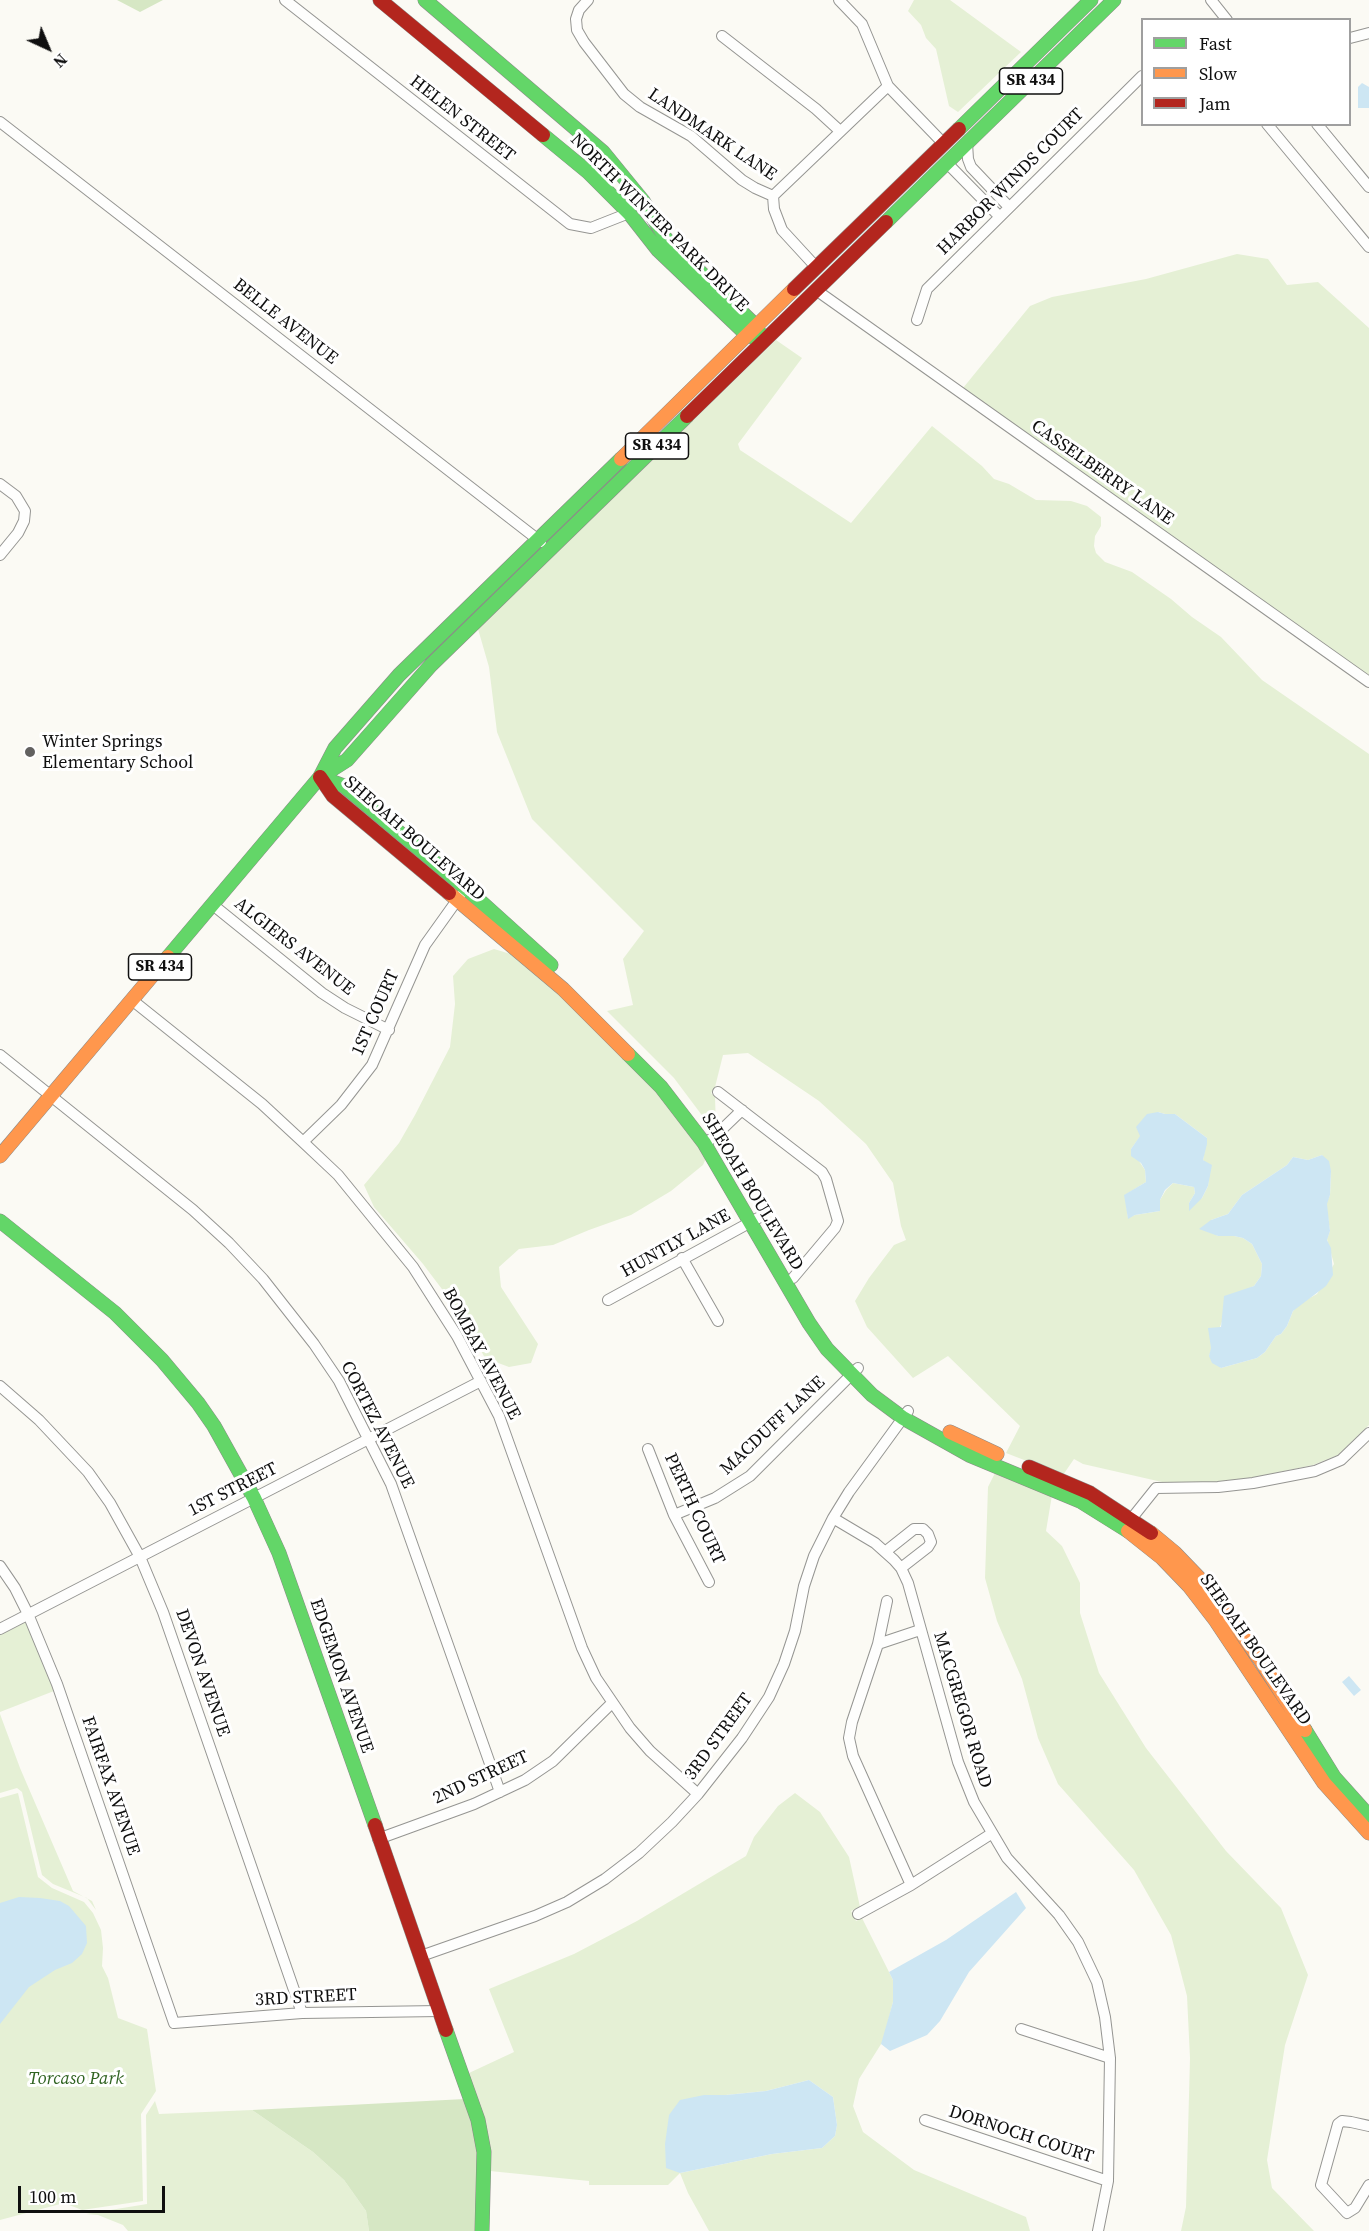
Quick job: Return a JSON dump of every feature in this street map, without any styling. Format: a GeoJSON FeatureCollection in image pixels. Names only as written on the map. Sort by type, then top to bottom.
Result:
{"type":"FeatureCollection","features":[{"type":"Feature","properties":{"kind":"street","name":"HELEN STREET"},"geometry":{"type":"LineString","coordinates":[[285,0],[570,225],[591,228],[629,213]]}},
{"type":"Feature","properties":{"kind":"street","name":"NORTH WINTER PARK DRIVE"},"geometry":{"type":"LineString","coordinates":[[380,0],[588,172],[629,213],[658,250],[764,342]]}},
{"type":"Feature","properties":{"kind":"street","name":"NORTH WINTER PARK DRIVE"},"geometry":{"type":"LineString","coordinates":[[425,0],[603,152],[643,201],[666,239],[751,330]]}},
{"type":"Feature","properties":{"kind":"street","name":"LANDMARK LANE"},"geometry":{"type":"LineString","coordinates":[[588,0],[579,10],[576,19],[577,30],[624,94],[640,107],[673,123],[691,136],[742,180],[773,196],[888,86]]}},
{"type":"Feature","properties":{"kind":"street"},"geometry":{"type":"LineString","coordinates":[[839,0],[862,24],[888,86],[943,143],[943,155],[931,179]]}},
{"type":"Feature","properties":{"kind":"street","name":"SR 434"},"geometry":{"type":"LineString","coordinates":[[0,1156],[320,777],[335,748],[378,698],[600,477],[1090,0]]}},
{"type":"Feature","properties":{"kind":"street","name":"SR 434"},"geometry":{"type":"LineString","coordinates":[[320,777],[347,760],[431,665],[1114,0]]}},
{"type":"Feature","properties":{"kind":"street"},"geometry":{"type":"LineString","coordinates":[[1211,0],[1225,18]]}},
{"type":"Feature","properties":{"kind":"street"},"geometry":{"type":"LineString","coordinates":[[1351,38],[1369,33]]}},
{"type":"Feature","properties":{"kind":"street"},"geometry":{"type":"LineString","coordinates":[[722,36],[840,131]]}},
{"type":"Feature","properties":{"kind":"street","name":"HARBOR WINDS COURT"},"geometry":{"type":"LineString","coordinates":[[918,320],[927,289],[1141,78]]}},
{"type":"Feature","properties":{"kind":"street","name":"BELLE AVENUE"},"geometry":{"type":"LineString","coordinates":[[0,122],[550,549]]}},
{"type":"Feature","properties":{"kind":"street"},"geometry":{"type":"LineString","coordinates":[[1269,126],[1369,247]]}},
{"type":"Feature","properties":{"kind":"street"},"geometry":{"type":"LineString","coordinates":[[1319,126],[1369,188]]}},
{"type":"Feature","properties":{"kind":"street"},"geometry":{"type":"LineString","coordinates":[[960,127],[947,163],[999,216]]}},
{"type":"Feature","properties":{"kind":"street"},"geometry":{"type":"LineString","coordinates":[[967,143],[971,167],[1009,207]]}},
{"type":"Feature","properties":{"kind":"street"},"geometry":{"type":"LineString","coordinates":[[976,193],[987,183]]}},
{"type":"Feature","properties":{"kind":"street"},"geometry":{"type":"LineString","coordinates":[[773,196],[774,209],[782,230],[816,267]]}},
{"type":"Feature","properties":{"kind":"street","name":"CASSELBERRY LANE"},"geometry":{"type":"LineString","coordinates":[[816,290],[1369,682]]}},
{"type":"Feature","properties":{"kind":"street"},"geometry":{"type":"LineString","coordinates":[[587,514],[600,477]]}},
{"type":"Feature","properties":{"kind":"street"},"geometry":{"type":"LineString","coordinates":[[0,484],[16,496],[25,511],[24,521],[18,533],[0,555]]}},
{"type":"Feature","properties":{"kind":"street","name":"SHEOAH BOULEVARD"},"geometry":{"type":"LineString","coordinates":[[320,777],[344,786],[466,889],[572,984],[670,1082],[709,1140],[755,1219],[809,1323],[827,1349],[854,1372]]}},
{"type":"Feature","properties":{"kind":"street","name":"SHEOAH BOULEVARD"},"geometry":{"type":"LineString","coordinates":[[320,777],[333,796],[563,989],[661,1087],[709,1140]]}},
{"type":"Feature","properties":{"kind":"street","name":"1ST COURT"},"geometry":{"type":"LineString","coordinates":[[303,1142],[357,1087],[372,1065],[425,945],[466,889]]}},
{"type":"Feature","properties":{"kind":"street","name":"ALGIERS AVENUE"},"geometry":{"type":"LineString","coordinates":[[213,905],[322,993],[345,1008],[388,1030]]}},
{"type":"Feature","properties":{"kind":"street","name":"BOMBAY AVENUE"},"geometry":{"type":"LineString","coordinates":[[132,1000],[262,1104],[303,1142],[345,1183],[413,1267],[457,1336],[499,1416],[582,1648],[596,1677],[630,1728],[650,1751],[698,1794]]}},
{"type":"Feature","properties":{"kind":"street","name":"CORTEZ AVENUE"},"geometry":{"type":"LineString","coordinates":[[0,1055],[193,1210],[249,1265],[288,1309],[314,1344],[339,1381],[369,1438],[406,1525],[500,1792]]}},
{"type":"Feature","properties":{"kind":"street"},"geometry":{"type":"LineString","coordinates":[[718,1092],[822,1172],[826,1179],[838,1221],[835,1228],[794,1278]]}},
{"type":"Feature","properties":{"kind":"street"},"geometry":{"type":"LineString","coordinates":[[709,1140],[742,1110]]}},
{"type":"Feature","properties":{"kind":"street","name":"SHEOAH BOULEVARD"},"geometry":{"type":"LineString","coordinates":[[755,1219],[854,1372],[872,1395],[969,1455],[1128,1524],[1175,1553],[1222,1606],[1261,1661],[1334,1777],[1369,1816]]}},
{"type":"Feature","properties":{"kind":"street","name":"HUNTLY LANE"},"geometry":{"type":"LineString","coordinates":[[608,1300],[755,1219]]}},
{"type":"Feature","properties":{"kind":"street","name":"EDGEMON AVENUE"},"geometry":{"type":"LineString","coordinates":[[0,1221],[115,1313],[162,1360],[214,1426],[254,1498],[279,1553],[478,2120],[484,2152],[482,2231]]}},
{"type":"Feature","properties":{"kind":"street"},"geometry":{"type":"LineString","coordinates":[[682,1258],[718,1321]]}},
{"type":"Feature","properties":{"kind":"street","name":"MACDUFF LANE"},"geometry":{"type":"LineString","coordinates":[[674,1515],[715,1498],[750,1476],[854,1372]]}},
{"type":"Feature","properties":{"kind":"street","name":"1ST STREET"},"geometry":{"type":"LineString","coordinates":[[0,1629],[480,1381]]}},
{"type":"Feature","properties":{"kind":"street","name":"DEVON AVENUE"},"geometry":{"type":"LineString","coordinates":[[0,1386],[39,1420],[88,1472],[110,1503],[140,1557],[163,1612],[302,2013]]}},
{"type":"Feature","properties":{"kind":"street","name":"3RD STREET"},"geometry":{"type":"LineString","coordinates":[[421,1956],[536,1916],[567,1902],[605,1880],[639,1853],[698,1794],[742,1738],[769,1697],[784,1664],[795,1631],[804,1586],[814,1556],[849,1492],[906,1414]]}},
{"type":"Feature","properties":{"kind":"street"},"geometry":{"type":"LineString","coordinates":[[1128,1524],[1156,1488],[1218,1487],[1315,1471],[1341,1460],[1369,1433]]}},
{"type":"Feature","properties":{"kind":"street","name":"PERTH COURT"},"geometry":{"type":"LineString","coordinates":[[648,1449],[674,1515],[709,1582]]}},
{"type":"Feature","properties":{"kind":"street","name":"MACGREGOR ROAD"},"geometry":{"type":"LineString","coordinates":[[833,1518],[885,1552],[901,1568],[908,1582],[958,1762],[974,1802],[1007,1858],[1059,1915],[1078,1942],[1096,1982],[1105,2017],[1110,2058],[1108,2181],[1098,2231]]}},
{"type":"Feature","properties":{"kind":"street","name":"SHEOAH BOULEVARD"},"geometry":{"type":"LineString","coordinates":[[1128,1524],[1196,1595],[1250,1668],[1324,1783],[1369,1833]]}},
{"type":"Feature","properties":{"kind":"street"},"geometry":{"type":"LineString","coordinates":[[885,1552],[914,1529],[922,1529],[928,1534],[931,1542],[928,1547],[901,1568]]}},
{"type":"Feature","properties":{"kind":"street","name":"FAIRFAX AVENUE"},"geometry":{"type":"LineString","coordinates":[[0,1566],[15,1588],[28,1614],[57,1684],[174,2024]]}},
{"type":"Feature","properties":{"kind":"street"},"geometry":{"type":"LineString","coordinates":[[887,1600],[878,1644],[852,1722],[849,1738],[853,1756],[911,1885]]}},
{"type":"Feature","properties":{"kind":"street"},"geometry":{"type":"LineString","coordinates":[[878,1644],[920,1630]]}},
{"type":"Feature","properties":{"kind":"street","name":"2ND STREET"},"geometry":{"type":"LineString","coordinates":[[378,1839],[474,1804],[525,1780],[553,1761],[612,1703]]}},
{"type":"Feature","properties":{"kind":"street"},"geometry":{"type":"LineString","coordinates":[[858,1914],[911,1885],[991,1834]]}},
{"type":"Feature","properties":{"kind":"street","name":"3RD STREET"},"geometry":{"type":"LineString","coordinates":[[174,2024],[302,2013],[440,2011]]}},
{"type":"Feature","properties":{"kind":"street"},"geometry":{"type":"LineString","coordinates":[[1021,2029],[1110,2058]]}},
{"type":"Feature","properties":{"kind":"street","name":"DORNOCH COURT"},"geometry":{"type":"LineString","coordinates":[[925,2120],[1108,2181]]}},
{"type":"Feature","properties":{"kind":"street"},"geometry":{"type":"LineString","coordinates":[[1369,2126],[1342,2121],[1338,2124],[1321,2185],[1347,2213],[1355,2208],[1369,2185]]}},
{"type":"Feature","properties":{"kind":"green space"},"geometry":{"type":"Polygon","coordinates":[[[117,0],[163,0],[140,12],[117,0]]]}},
{"type":"Feature","properties":{"kind":"green space"},"geometry":{"type":"Polygon","coordinates":[[[914,0],[950,0],[1021,52],[958,112],[949,106],[936,49],[926,38],[921,25],[908,11],[914,0]]]}},
{"type":"Feature","properties":{"kind":"green space"},"geometry":{"type":"Polygon","coordinates":[[[1237,254],[1268,259],[1287,285],[1318,282],[1369,328],[1369,676],[963,388],[1030,306],[1052,297],[1146,279],[1237,254]]]}},
{"type":"Feature","properties":{"kind":"green space"},"geometry":{"type":"Polygon","coordinates":[[[776,340],[802,358],[738,444],[740,450],[851,523],[932,426],[982,466],[994,479],[1009,484],[1036,500],[1071,501],[1087,506],[1101,517],[1101,526],[1095,536],[1094,546],[1096,553],[1105,562],[1132,572],[1171,599],[1221,637],[1262,680],[1369,754],[1369,1425],[1338,1455],[1313,1465],[1251,1478],[1217,1482],[1162,1482],[1083,1464],[1074,1459],[1063,1475],[1006,1453],[1020,1426],[948,1356],[913,1378],[867,1327],[855,1301],[894,1245],[906,1240],[893,1183],[866,1144],[819,1101],[748,1053],[723,1055],[715,1087],[711,1093],[715,1097],[716,1127],[713,1130],[674,1078],[607,1011],[633,1005],[623,959],[644,931],[532,819],[497,732],[489,667],[478,629],[776,340]],[[1158,1112],[1131,1149],[1145,1170],[1146,1182],[1125,1195],[1128,1218],[1160,1211],[1160,1200],[1173,1183],[1194,1187],[1195,1193],[1189,1203],[1202,1198],[1208,1186],[1210,1167],[1203,1160],[1207,1138],[1175,1114],[1158,1112]],[[1322,1155],[1308,1160],[1293,1157],[1287,1165],[1242,1195],[1228,1214],[1211,1220],[1217,1236],[1243,1238],[1252,1244],[1262,1264],[1261,1276],[1254,1286],[1241,1292],[1223,1310],[1223,1319],[1209,1356],[1221,1368],[1257,1358],[1265,1352],[1276,1336],[1281,1334],[1287,1326],[1293,1311],[1300,1303],[1317,1294],[1334,1264],[1327,1239],[1330,1231],[1326,1204],[1330,1195],[1331,1171],[1322,1155]]]}},
{"type":"Feature","properties":{"kind":"green space"},"geometry":{"type":"Polygon","coordinates":[[[494,949],[514,955],[560,993],[657,1090],[707,1156],[703,1165],[671,1191],[631,1215],[553,1245],[519,1249],[499,1267],[501,1287],[538,1344],[531,1363],[509,1367],[485,1358],[460,1313],[423,1264],[374,1207],[364,1185],[399,1143],[450,1047],[455,1004],[453,976],[468,959],[494,949]]]}},
{"type":"Feature","properties":{"kind":"green space"},"geometry":{"type":"Polygon","coordinates":[[[996,1471],[1052,1495],[1046,1531],[1062,1546],[1080,1583],[1080,1613],[1099,1673],[1146,1748],[1226,1851],[1281,1908],[1308,1975],[1285,2045],[1267,2160],[1272,2188],[1314,2231],[1181,2231],[1186,2207],[1190,2058],[1187,1996],[1171,1935],[1134,1870],[1058,1784],[1038,1738],[1022,1679],[997,1621],[985,1578],[988,1487],[996,1471]]]}},
{"type":"Feature","properties":{"kind":"green space"},"geometry":{"type":"Polygon","coordinates":[[[26,1622],[54,1691],[0,1712],[0,1635],[26,1622]]]}},
{"type":"Feature","properties":{"kind":"green space"},"geometry":{"type":"Polygon","coordinates":[[[0,1714],[20,1768],[73,1891],[84,1897],[53,1884],[42,1875],[22,1792],[17,1788],[0,1793],[0,1714]]]}},
{"type":"Feature","properties":{"kind":"green space","name":"Torcaso Park"},"geometry":{"type":"Polygon","coordinates":[[[18,1793],[38,1877],[52,1888],[84,1902],[93,1913],[101,1930],[102,1966],[108,1978],[118,2018],[147,2029],[156,2091],[141,2114],[143,2201],[82,2210],[64,2203],[0,2220],[0,1798],[18,1793]]]}},
{"type":"Feature","properties":{"kind":"green space"},"geometry":{"type":"Polygon","coordinates":[[[795,1793],[820,1812],[849,1857],[860,1907],[851,1911],[856,1921],[862,1918],[893,1980],[893,2002],[883,2041],[859,2079],[853,2106],[863,2132],[914,2170],[1026,2217],[1030,2231],[709,2231],[680,2173],[668,2185],[589,2185],[589,2181],[490,2171],[469,2073],[514,2052],[489,1989],[574,1954],[637,1921],[746,1856],[754,1837],[778,1806],[795,1793]],[[809,2080],[766,2091],[704,2095],[680,2173],[772,2154],[822,2148],[835,2136],[837,2125],[833,2097],[809,2080]]]}},
{"type":"Feature","properties":{"kind":"green space"},"geometry":{"type":"Polygon","coordinates":[[[465,2099],[479,2152],[477,2231],[369,2231],[366,2211],[344,2180],[313,2152],[252,2110],[465,2099]]]}},
{"type":"Feature","properties":{"kind":"green space"},"geometry":{"type":"Polygon","coordinates":[[[155,2101],[159,2114],[252,2110],[313,2152],[344,2180],[366,2211],[369,2231],[128,2231],[123,2225],[98,2215],[86,2214],[147,2204],[146,2115],[155,2101]]]}},
{"type":"Feature","properties":{"kind":"water"},"geometry":{"type":"Polygon","coordinates":[[[1362,83],[1369,87],[1369,108],[1358,108],[1358,87],[1362,83]]]}},
{"type":"Feature","properties":{"kind":"water"},"geometry":{"type":"Polygon","coordinates":[[[1158,1112],[1175,1114],[1207,1138],[1203,1160],[1212,1165],[1208,1186],[1202,1198],[1189,1211],[1189,1203],[1195,1193],[1194,1187],[1173,1183],[1165,1190],[1160,1200],[1160,1211],[1135,1215],[1128,1219],[1124,1195],[1146,1182],[1145,1170],[1141,1163],[1131,1156],[1131,1149],[1140,1136],[1136,1127],[1147,1114],[1158,1112]]]}},
{"type":"Feature","properties":{"kind":"water"},"geometry":{"type":"Polygon","coordinates":[[[1322,1155],[1329,1161],[1331,1171],[1330,1195],[1327,1204],[1330,1231],[1327,1240],[1331,1248],[1333,1275],[1326,1286],[1293,1311],[1287,1326],[1281,1334],[1276,1336],[1265,1352],[1257,1358],[1221,1368],[1212,1363],[1209,1356],[1211,1348],[1208,1328],[1221,1327],[1224,1296],[1254,1286],[1261,1276],[1262,1264],[1252,1244],[1243,1238],[1218,1236],[1199,1229],[1211,1220],[1228,1214],[1242,1195],[1287,1165],[1293,1157],[1308,1160],[1322,1155]]]}},
{"type":"Feature","properties":{"kind":"water"},"geometry":{"type":"Polygon","coordinates":[[[1349,1676],[1361,1690],[1354,1696],[1342,1682],[1349,1676]]]}},
{"type":"Feature","properties":{"kind":"water"},"geometry":{"type":"Polygon","coordinates":[[[1016,1892],[1026,1908],[969,1972],[940,2021],[927,2035],[890,2051],[881,2044],[893,2002],[893,1980],[889,1972],[946,1940],[1016,1892]]]}},
{"type":"Feature","properties":{"kind":"water"},"geometry":{"type":"Polygon","coordinates":[[[19,1897],[60,1901],[69,1906],[86,1926],[87,1943],[82,1954],[72,1963],[55,1970],[29,1987],[0,2024],[0,1903],[19,1897]]]}},
{"type":"Feature","properties":{"kind":"water"},"geometry":{"type":"Polygon","coordinates":[[[809,2080],[833,2097],[837,2125],[835,2136],[822,2148],[772,2154],[680,2173],[666,2168],[665,2144],[669,2115],[680,2100],[704,2095],[766,2091],[809,2080]]]}},
{"type":"Feature","properties":{"kind":"traffic: fast"},"geometry":{"type":"LineString","coordinates":[[425,0],[603,152],[643,201],[666,239],[756,326],[762,338]]}},
{"type":"Feature","properties":{"kind":"traffic: fast"},"geometry":{"type":"LineString","coordinates":[[959,129],[1091,0]]}},
{"type":"Feature","properties":{"kind":"traffic: fast"},"geometry":{"type":"LineString","coordinates":[[886,222],[1114,0]]}},
{"type":"Feature","properties":{"kind":"traffic: fast"},"geometry":{"type":"LineString","coordinates":[[543,135],[588,172],[629,213],[658,250],[746,334],[760,340]]}},
{"type":"Feature","properties":{"kind":"traffic: fast"},"geometry":{"type":"LineString","coordinates":[[322,776],[347,760],[431,665],[687,416]]}},
{"type":"Feature","properties":{"kind":"traffic: fast"},"geometry":{"type":"LineString","coordinates":[[168,957],[320,777],[335,748],[399,675],[621,459]]}},
{"type":"Feature","properties":{"kind":"traffic: fast"},"geometry":{"type":"LineString","coordinates":[[320,777],[344,786],[469,891],[551,965]]}},
{"type":"Feature","properties":{"kind":"traffic: fast"},"geometry":{"type":"LineString","coordinates":[[628,1054],[661,1087],[704,1143],[809,1323],[827,1349],[872,1395],[903,1418],[969,1455],[1080,1501],[1128,1531]]}},
{"type":"Feature","properties":{"kind":"traffic: fast"},"geometry":{"type":"LineString","coordinates":[[0,1221],[115,1313],[162,1360],[214,1426],[254,1498],[279,1553],[375,1825]]}},
{"type":"Feature","properties":{"kind":"traffic: fast"},"geometry":{"type":"LineString","coordinates":[[1305,1730],[1334,1777],[1369,1816]]}},
{"type":"Feature","properties":{"kind":"traffic: fast"},"geometry":{"type":"LineString","coordinates":[[446,2030],[478,2120],[484,2152],[482,2231]]}},
{"type":"Feature","properties":{"kind":"traffic: slow"},"geometry":{"type":"LineString","coordinates":[[621,459],[794,289]]}},
{"type":"Feature","properties":{"kind":"traffic: slow"},"geometry":{"type":"LineString","coordinates":[[449,893],[563,989],[628,1054]]}},
{"type":"Feature","properties":{"kind":"traffic: slow"},"geometry":{"type":"LineString","coordinates":[[0,1156],[168,957]]}},
{"type":"Feature","properties":{"kind":"traffic: slow"},"geometry":{"type":"LineString","coordinates":[[950,1432],[997,1454]]}},
{"type":"Feature","properties":{"kind":"traffic: slow"},"geometry":{"type":"LineString","coordinates":[[1128,1531],[1162,1558],[1189,1586],[1216,1621],[1324,1783],[1369,1833]]}},
{"type":"Feature","properties":{"kind":"traffic: slow"},"geometry":{"type":"LineString","coordinates":[[1151,1533],[1175,1553],[1202,1581],[1228,1614],[1305,1730]]}},
{"type":"Feature","properties":{"kind":"traffic: jam"},"geometry":{"type":"LineString","coordinates":[[380,0],[543,135]]}},
{"type":"Feature","properties":{"kind":"traffic: jam"},"geometry":{"type":"LineString","coordinates":[[794,289],[959,129]]}},
{"type":"Feature","properties":{"kind":"traffic: jam"},"geometry":{"type":"LineString","coordinates":[[687,416],[886,222]]}},
{"type":"Feature","properties":{"kind":"traffic: jam"},"geometry":{"type":"LineString","coordinates":[[320,777],[333,796],[449,893]]}},
{"type":"Feature","properties":{"kind":"traffic: jam"},"geometry":{"type":"LineString","coordinates":[[1029,1467],[1090,1493],[1151,1533]]}},
{"type":"Feature","properties":{"kind":"traffic: jam"},"geometry":{"type":"LineString","coordinates":[[375,1825],[446,2030]]}},
{"type":"Feature","properties":{"kind":"place","name":"Winter Springs Elementary School"},"geometry":{"type":"Point","coordinates":[30,752]}}]}
